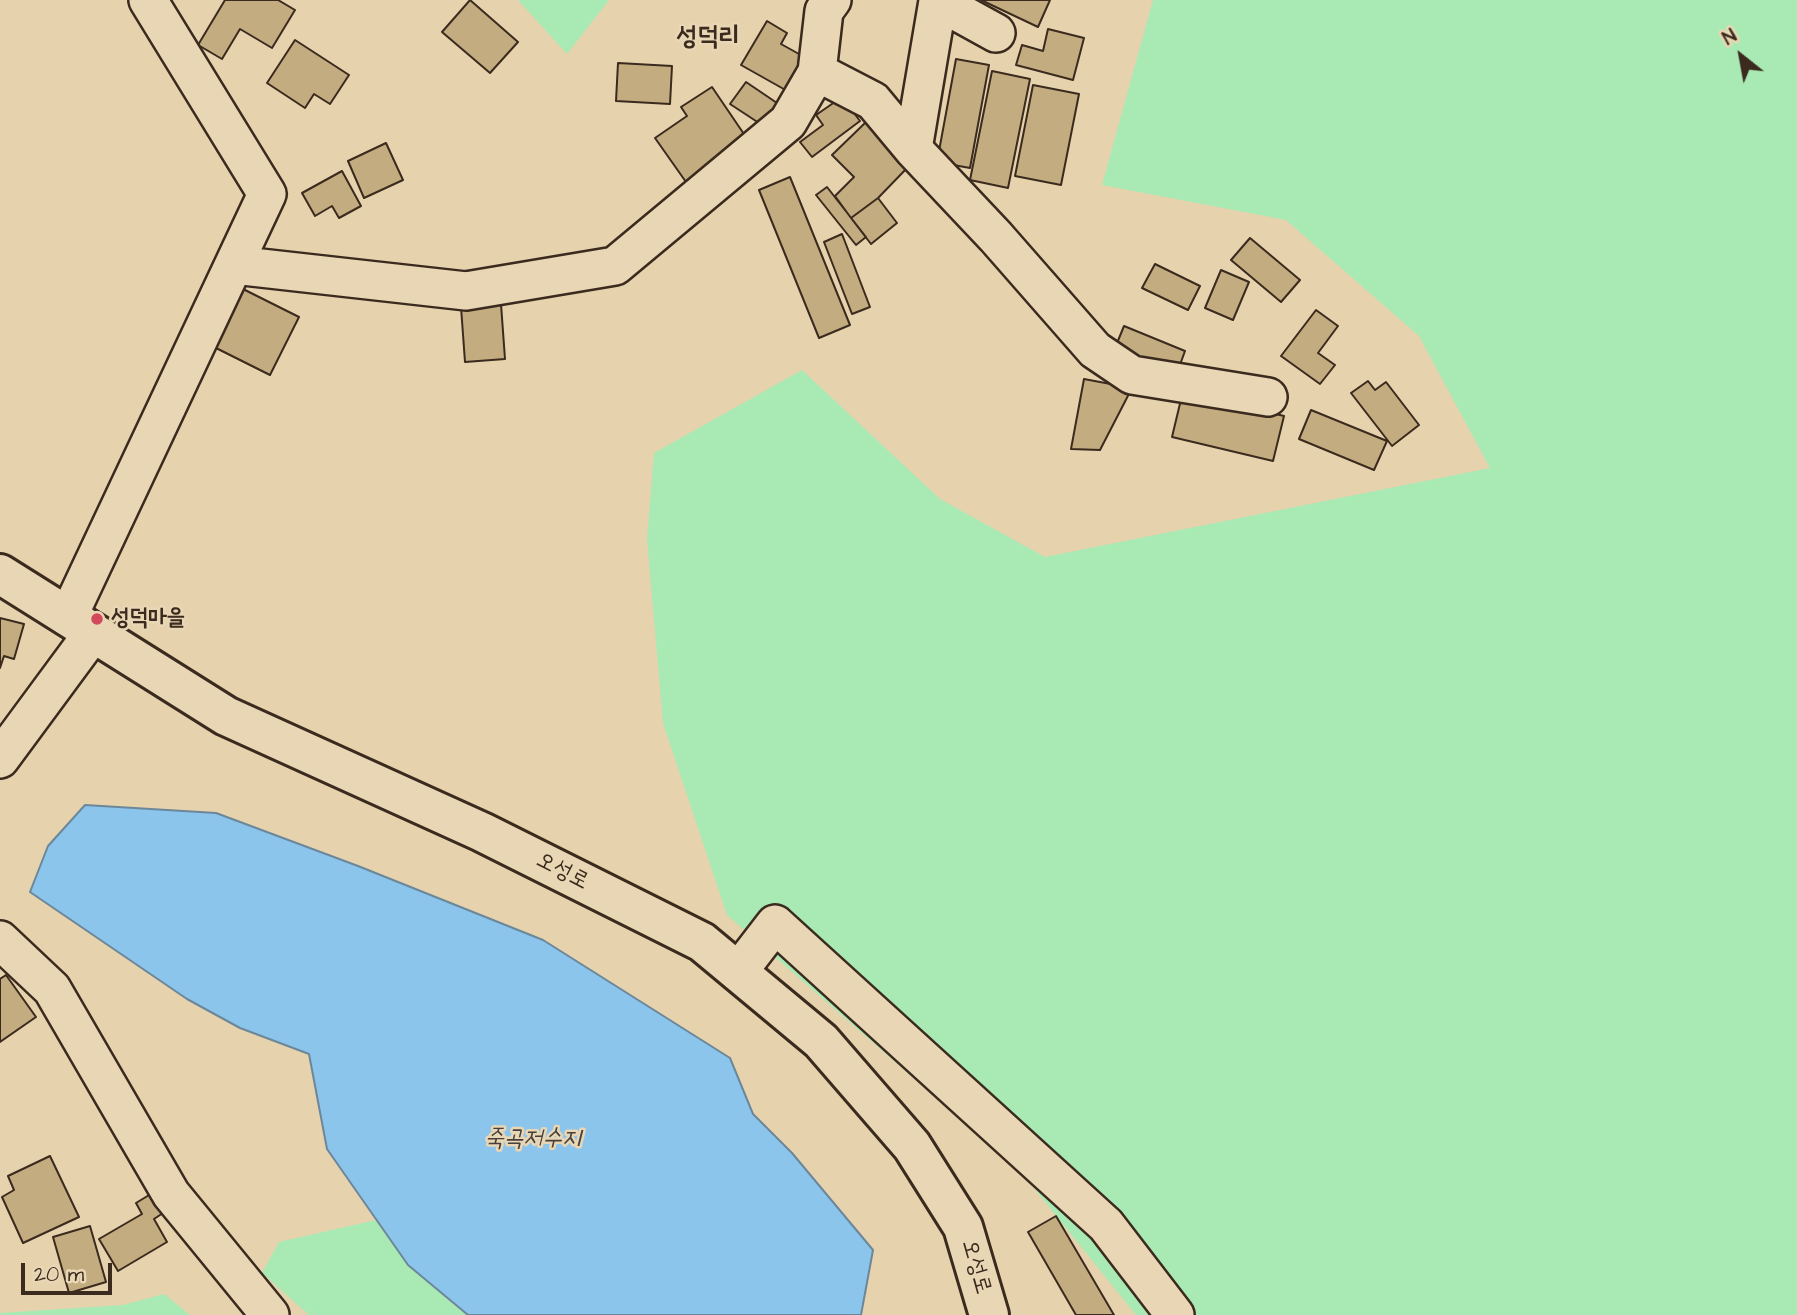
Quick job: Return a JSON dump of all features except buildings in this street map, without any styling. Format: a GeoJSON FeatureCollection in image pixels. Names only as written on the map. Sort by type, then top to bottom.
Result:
{"type":"FeatureCollection","features":[{"type":"Feature","properties":{"kind":"main road","name":"오성로"},"geometry":{"type":"LineString","coordinates":[[0,574],[226,716],[507,844],[702,942],[821,1041],[912,1146],[963,1227],[989,1315]]}},
{"type":"Feature","properties":{"kind":"street"},"geometry":{"type":"LineString","coordinates":[[0,759],[80,624],[267,194],[148,0]]}},
{"type":"Feature","properties":{"kind":"street"},"geometry":{"type":"LineString","coordinates":[[234,265],[466,290],[615,266],[788,122],[817,72],[824,11],[832,0]]}},
{"type":"Feature","properties":{"kind":"street"},"geometry":{"type":"LineString","coordinates":[[913,149],[938,1],[996,33]]}},
{"type":"Feature","properties":{"kind":"street"},"geometry":{"type":"LineString","coordinates":[[817,72],[873,101],[1095,350],[1132,375],[1268,397]]}},
{"type":"Feature","properties":{"kind":"street"},"geometry":{"type":"LineString","coordinates":[[738,972],[775,924],[1106,1225],[1175,1315]]}},
{"type":"Feature","properties":{"kind":"street"},"geometry":{"type":"LineString","coordinates":[[0,940],[52,989],[171,1194],[270,1315]]}},
{"type":"Feature","properties":{"kind":"green space"},"geometry":{"type":"Polygon","coordinates":[[[518,0],[609,0],[567,54],[518,0]]]}},
{"type":"Feature","properties":{"kind":"green space"},"geometry":{"type":"Polygon","coordinates":[[[1153,0],[1797,0],[1797,1315],[1136,1315],[1020,1171],[727,915],[663,723],[647,539],[654,453],[802,370],[940,499],[1045,557],[1490,468],[1419,336],[1286,220],[1102,185],[1153,0]]]}},
{"type":"Feature","properties":{"kind":"green space"},"geometry":{"type":"Polygon","coordinates":[[[376,1220],[408,1265],[468,1315],[309,1315],[262,1273],[279,1242],[376,1220]]]}},
{"type":"Feature","properties":{"kind":"green space"},"geometry":{"type":"Polygon","coordinates":[[[164,1294],[190,1315],[0,1315],[123,1305],[164,1294]]]}},
{"type":"Feature","properties":{"kind":"water","name":"죽곡저수지"},"geometry":{"type":"Polygon","coordinates":[[[85,805],[216,813],[358,866],[543,940],[730,1058],[753,1114],[792,1153],[873,1250],[861,1315],[468,1315],[408,1265],[327,1149],[309,1054],[240,1028],[187,999],[30,892],[48,846],[85,805]]]}},
{"type":"Feature","properties":{"kind":"place","name":"성덕마을"},"geometry":{"type":"Point","coordinates":[97,619]}},
{"type":"Feature","properties":{"kind":"district","name":"성덕리"},"geometry":{"type":"Point","coordinates":[708,39]}}]}
